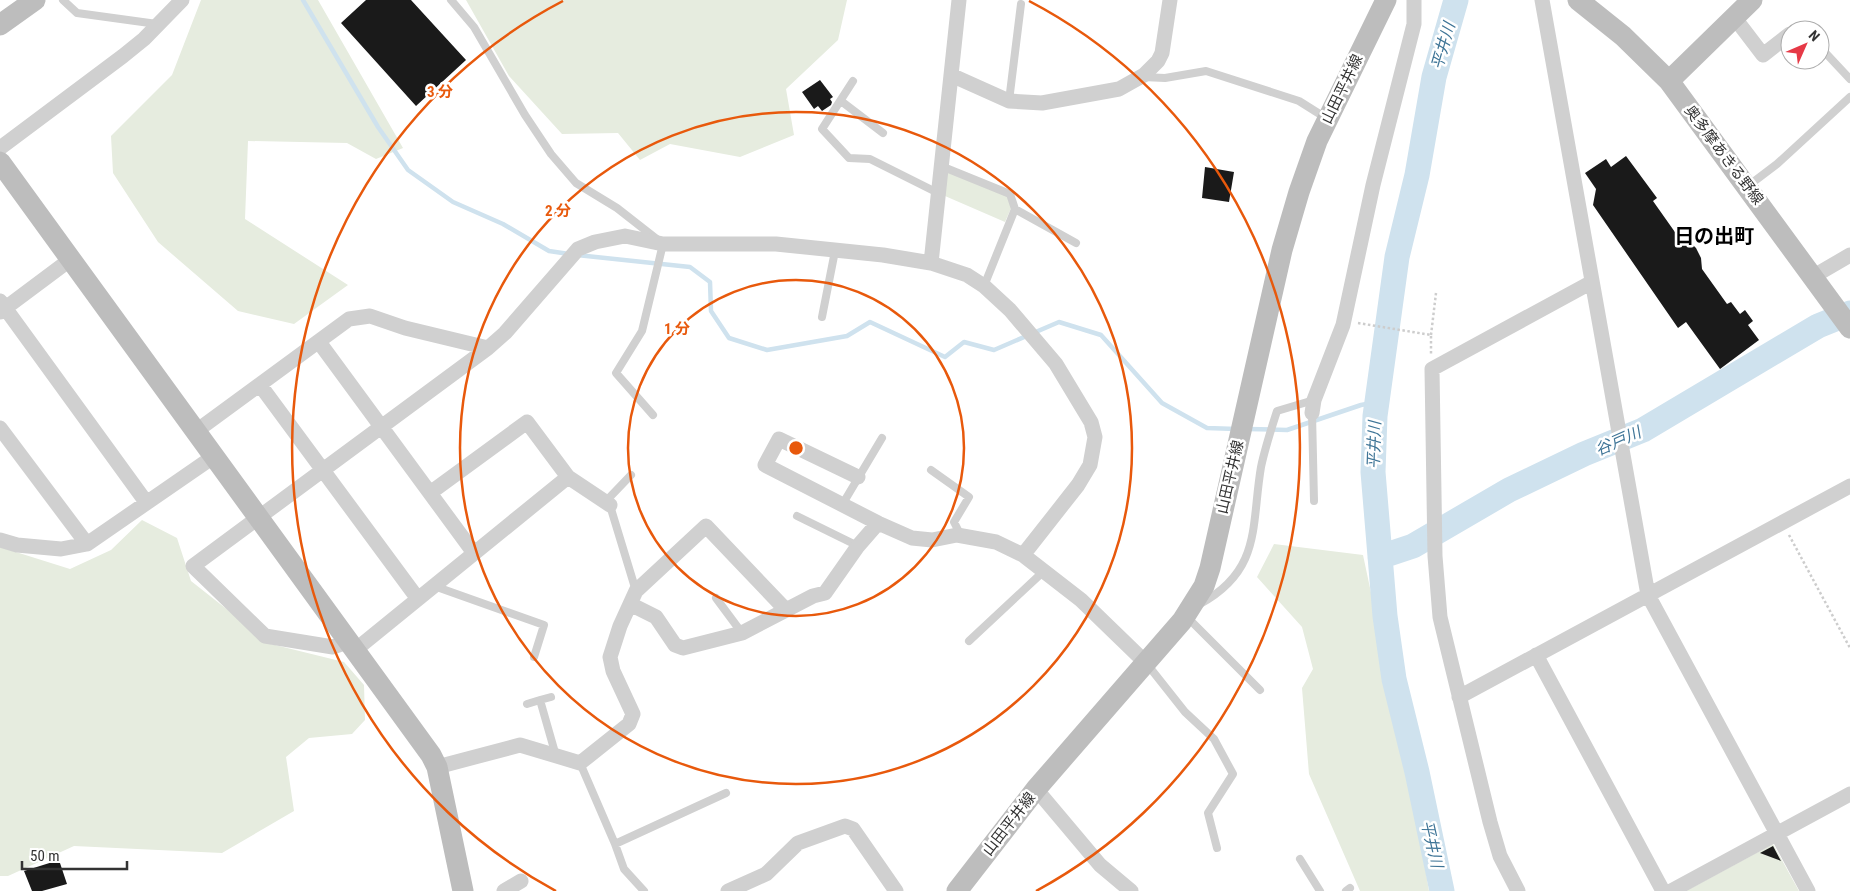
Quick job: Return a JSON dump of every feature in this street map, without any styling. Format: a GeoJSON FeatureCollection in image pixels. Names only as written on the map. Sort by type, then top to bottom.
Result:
{"type":"FeatureCollection","features":[{"type":"Feature","properties":{"kind":"main road"},"geometry":{"type":"LineString","coordinates":[[0,25],[35,0]]}},
{"type":"Feature","properties":{"kind":"main road","name":"山田平井線"},"geometry":{"type":"LineString","coordinates":[[957,891],[1036,789],[1189,612],[1204,586],[1210,568],[1282,250],[1314,150],[1386,0]]}},
{"type":"Feature","properties":{"kind":"main road","name":"奥多摩あきる野線"},"geometry":{"type":"LineString","coordinates":[[1578,0],[1624,36],[1669,81],[1814,276],[1850,328]]}},
{"type":"Feature","properties":{"kind":"main road"},"geometry":{"type":"LineString","coordinates":[[1669,81],[1752,0]]}},
{"type":"Feature","properties":{"kind":"main road"},"geometry":{"type":"LineString","coordinates":[[0,162],[212,457],[419,738],[437,767],[463,891]]}},
{"type":"Feature","properties":{"kind":"street"},"geometry":{"type":"LineString","coordinates":[[0,148],[123,56],[159,24],[182,0]]}},
{"type":"Feature","properties":{"kind":"street"},"geometry":{"type":"LineString","coordinates":[[931,263],[959,0]]}},
{"type":"Feature","properties":{"kind":"street"},"geometry":{"type":"LineString","coordinates":[[950,75],[1009,101],[1042,103],[1119,89],[1142,76],[1158,61],[1162,52],[1170,0]]}},
{"type":"Feature","properties":{"kind":"street"},"geometry":{"type":"LineString","coordinates":[[1313,406],[1343,325],[1373,185],[1414,24],[1414,0]]}},
{"type":"Feature","properties":{"kind":"street"},"geometry":{"type":"LineString","coordinates":[[1542,0],[1648,595],[1808,891]]}},
{"type":"Feature","properties":{"kind":"street"},"geometry":{"type":"LineString","coordinates":[[1734,17],[1763,55],[1780,42]]}},
{"type":"Feature","properties":{"kind":"street"},"geometry":{"type":"LineString","coordinates":[[568,477],[418,599],[351,647],[334,647],[265,636],[193,566],[488,348],[505,333],[578,249],[595,242],[625,236],[663,244],[776,244],[883,255],[931,263],[966,275],[984,286],[1022,324],[1056,364],[1091,422],[1095,437],[1090,466],[1078,485],[1023,554]]}},
{"type":"Feature","properties":{"kind":"street"},"geometry":{"type":"LineString","coordinates":[[1814,276],[1850,256]]}},
{"type":"Feature","properties":{"kind":"street"},"geometry":{"type":"LineString","coordinates":[[71,259],[2,307],[146,502]]}},
{"type":"Feature","properties":{"kind":"street"},"geometry":{"type":"LineString","coordinates":[[1518,891],[1500,856],[1495,839],[1458,697],[1437,594],[1432,369],[1592,282]]}},
{"type":"Feature","properties":{"kind":"street"},"geometry":{"type":"LineString","coordinates":[[195,432],[349,319],[370,316],[405,328],[488,348]]}},
{"type":"Feature","properties":{"kind":"street"},"geometry":{"type":"LineString","coordinates":[[318,342],[474,552]]}},
{"type":"Feature","properties":{"kind":"street"},"geometry":{"type":"LineString","coordinates":[[260,385],[418,599]]}},
{"type":"Feature","properties":{"kind":"street"},"geometry":{"type":"LineString","coordinates":[[430,493],[527,422],[568,477],[610,505]]}},
{"type":"Feature","properties":{"kind":"street"},"geometry":{"type":"LineString","coordinates":[[0,428],[87,544]]}},
{"type":"Feature","properties":{"kind":"street"},"geometry":{"type":"LineString","coordinates":[[858,477],[779,439],[765,465],[878,523],[912,538],[932,540],[961,536],[996,542],[1023,554],[1081,600],[1146,663]]}},
{"type":"Feature","properties":{"kind":"street"},"geometry":{"type":"LineString","coordinates":[[0,540],[17,545],[60,549],[87,544],[212,457]]}},
{"type":"Feature","properties":{"kind":"street"},"geometry":{"type":"LineString","coordinates":[[1458,697],[1850,486]]}},
{"type":"Feature","properties":{"kind":"street"},"geometry":{"type":"LineString","coordinates":[[633,598],[656,617],[675,645],[682,648],[742,633],[786,610],[825,593],[858,546],[878,523]]}},
{"type":"Feature","properties":{"kind":"street"},"geometry":{"type":"LineString","coordinates":[[437,767],[520,745],[580,763],[629,724],[633,714],[613,671],[610,657],[620,626],[633,598],[706,526],[786,610]]}},
{"type":"Feature","properties":{"kind":"street"},"geometry":{"type":"LineString","coordinates":[[1536,655],[1663,891]]}},
{"type":"Feature","properties":{"kind":"street"},"geometry":{"type":"LineString","coordinates":[[1036,789],[1100,865],[1130,891]]}},
{"type":"Feature","properties":{"kind":"street"},"geometry":{"type":"LineString","coordinates":[[1671,891],[1850,794]]}},
{"type":"Feature","properties":{"kind":"street"},"geometry":{"type":"LineString","coordinates":[[728,891],[766,874],[798,843],[845,826],[853,828],[896,891]]}},
{"type":"Feature","properties":{"kind":"street"},"geometry":{"type":"LineString","coordinates":[[504,891],[521,881]]}},
{"type":"Feature","properties":{"kind":"lane"},"geometry":{"type":"LineString","coordinates":[[63,0],[76,13],[159,24]]}},
{"type":"Feature","properties":{"kind":"lane"},"geometry":{"type":"LineString","coordinates":[[451,0],[474,27],[525,115],[551,154],[576,183],[617,208],[663,244],[642,331],[616,373],[652,415]]}},
{"type":"Feature","properties":{"kind":"lane"},"geometry":{"type":"LineString","coordinates":[[1009,101],[1021,4]]}},
{"type":"Feature","properties":{"kind":"lane"},"geometry":{"type":"LineString","coordinates":[[1830,58],[1850,79]]}},
{"type":"Feature","properties":{"kind":"lane"},"geometry":{"type":"LineString","coordinates":[[1142,76],[1165,78],[1206,71],[1299,101],[1328,119]]}},
{"type":"Feature","properties":{"kind":"lane"},"geometry":{"type":"LineString","coordinates":[[853,81],[822,129],[849,158],[870,159],[938,193]]}},
{"type":"Feature","properties":{"kind":"lane"},"geometry":{"type":"LineString","coordinates":[[1748,186],[1777,164],[1850,97]]}},
{"type":"Feature","properties":{"kind":"lane"},"geometry":{"type":"LineString","coordinates":[[841,101],[884,133]]}},
{"type":"Feature","properties":{"kind":"lane"},"geometry":{"type":"LineString","coordinates":[[941,166],[1010,194],[1015,210],[984,286]]}},
{"type":"Feature","properties":{"kind":"lane"},"geometry":{"type":"LineString","coordinates":[[1015,210],[1076,242]]}},
{"type":"Feature","properties":{"kind":"lane"},"geometry":{"type":"LineString","coordinates":[[822,316],[835,251]]}},
{"type":"Feature","properties":{"kind":"lane"},"geometry":{"type":"LineString","coordinates":[[1260,690],[1189,612],[1216,595],[1232,579],[1246,558],[1256,522],[1261,468],[1277,411],[1313,406],[1314,500]]}},
{"type":"Feature","properties":{"kind":"lane"},"geometry":{"type":"LineString","coordinates":[[842,505],[882,438]]}},
{"type":"Feature","properties":{"kind":"lane"},"geometry":{"type":"LineString","coordinates":[[931,470],[969,498],[954,522],[961,536]]}},
{"type":"Feature","properties":{"kind":"lane"},"geometry":{"type":"LineString","coordinates":[[631,475],[608,499],[633,598]]}},
{"type":"Feature","properties":{"kind":"lane"},"geometry":{"type":"LineString","coordinates":[[797,516],[858,546]]}},
{"type":"Feature","properties":{"kind":"lane"},"geometry":{"type":"LineString","coordinates":[[969,641],[1044,571]]}},
{"type":"Feature","properties":{"kind":"lane"},"geometry":{"type":"LineString","coordinates":[[434,586],[544,625],[534,656]]}},
{"type":"Feature","properties":{"kind":"lane"},"geometry":{"type":"LineString","coordinates":[[716,598],[742,633]]}},
{"type":"Feature","properties":{"kind":"lane"},"geometry":{"type":"LineString","coordinates":[[1146,663],[1185,712],[1214,739],[1233,774],[1208,813],[1217,848]]}},
{"type":"Feature","properties":{"kind":"lane"},"geometry":{"type":"LineString","coordinates":[[527,704],[551,697]]}},
{"type":"Feature","properties":{"kind":"lane"},"geometry":{"type":"LineString","coordinates":[[540,700],[556,756]]}},
{"type":"Feature","properties":{"kind":"lane"},"geometry":{"type":"LineString","coordinates":[[580,763],[624,869],[644,891]]}},
{"type":"Feature","properties":{"kind":"lane"},"geometry":{"type":"LineString","coordinates":[[615,844],[726,793]]}},
{"type":"Feature","properties":{"kind":"lane"},"geometry":{"type":"LineString","coordinates":[[1300,859],[1320,891]]}},
{"type":"Feature","properties":{"kind":"path"},"geometry":{"type":"LineString","coordinates":[[1432,369],[1431,336],[1436,293]]}},
{"type":"Feature","properties":{"kind":"path"},"geometry":{"type":"LineString","coordinates":[[1358,323],[1431,336]]}},
{"type":"Feature","properties":{"kind":"path"},"geometry":{"type":"LineString","coordinates":[[1782,522],[1850,648]]}},
{"type":"Feature","properties":{"kind":"shaded area"},"geometry":{"type":"Polygon","coordinates":[[[201,0],[318,0],[403,148],[376,159],[347,143],[248,141],[245,219],[348,285],[294,324],[238,311],[158,242],[113,173],[111,136],[172,75],[201,0]]]}},
{"type":"Feature","properties":{"kind":"shaded area"},"geometry":{"type":"Polygon","coordinates":[[[466,0],[847,0],[838,40],[786,89],[794,135],[740,157],[670,144],[640,160],[618,133],[562,134],[509,76],[466,0]]]}},
{"type":"Feature","properties":{"kind":"shaded area"},"geometry":{"type":"Polygon","coordinates":[[[947,172],[1007,196],[1012,206],[1005,222],[945,196],[947,172]]]}},
{"type":"Feature","properties":{"kind":"shaded area"},"geometry":{"type":"Polygon","coordinates":[[[142,520],[177,538],[191,581],[271,644],[344,662],[364,685],[365,720],[352,734],[309,738],[286,757],[294,811],[222,853],[74,846],[8,876],[0,876],[0,547],[70,569],[111,550],[142,520]]]}},
{"type":"Feature","properties":{"kind":"shaded area"},"geometry":{"type":"Polygon","coordinates":[[[1274,544],[1363,555],[1410,776],[1429,891],[1360,891],[1309,774],[1302,688],[1313,669],[1302,627],[1257,577],[1274,544]]]}},
{"type":"Feature","properties":{"kind":"shaded area"},"geometry":{"type":"Polygon","coordinates":[[[1773,844],[1799,891],[1686,891],[1773,844]]]}},
{"type":"Feature","properties":{"kind":"building"},"geometry":{"type":"Polygon","coordinates":[[[366,0],[411,0],[466,60],[416,106],[341,23],[366,0]]]}},
{"type":"Feature","properties":{"kind":"building"},"geometry":{"type":"Polygon","coordinates":[[[820,80],[833,97],[830,99],[831,105],[822,111],[818,106],[814,109],[802,92],[820,80]]]}},
{"type":"Feature","properties":{"kind":"building"},"geometry":{"type":"Polygon","coordinates":[[[1626,156],[1657,198],[1653,201],[1677,235],[1687,239],[1696,248],[1701,258],[1702,269],[1727,304],[1731,302],[1740,314],[1745,310],[1753,321],[1748,325],[1759,340],[1720,369],[1686,322],[1678,328],[1593,205],[1596,189],[1585,173],[1606,159],[1611,167],[1626,156]]]}},
{"type":"Feature","properties":{"kind":"building"},"geometry":{"type":"Polygon","coordinates":[[[1205,167],[1234,172],[1229,202],[1202,198],[1205,167]]]}},
{"type":"Feature","properties":{"kind":"building"},"geometry":{"type":"Polygon","coordinates":[[[1773,846],[1781,861],[1760,853],[1773,846]]]}},
{"type":"Feature","properties":{"kind":"building"},"geometry":{"type":"Polygon","coordinates":[[[59,860],[67,884],[42,891],[32,891],[24,871],[59,860]]]}},
{"type":"Feature","properties":{"kind":"waterway"},"geometry":{"type":"LineString","coordinates":[[303,0],[378,127],[408,170],[453,202],[503,224],[549,251],[569,254]]}},
{"type":"Feature","properties":{"kind":"waterway","name":"平井川"},"geometry":{"type":"LineString","coordinates":[[1442,891],[1417,772],[1394,679],[1385,616],[1373,472],[1375,416],[1397,257],[1417,175],[1434,77],[1456,0]]}},
{"type":"Feature","properties":{"kind":"waterway"},"geometry":{"type":"LineString","coordinates":[[577,255],[690,267],[710,282],[711,311],[729,338],[767,350],[847,336],[870,322],[945,357],[964,342],[994,350],[1059,322],[1101,335],[1162,403],[1207,428],[1236,429]]}},
{"type":"Feature","properties":{"kind":"waterway","name":"谷戸川"},"geometry":{"type":"LineString","coordinates":[[1380,557],[1413,546],[1509,490],[1584,454],[1643,430],[1818,326],[1850,313]]}},
{"type":"Feature","properties":{"kind":"waterway"},"geometry":{"type":"LineString","coordinates":[[1248,429],[1287,430],[1361,405],[1377,402]]}},
{"type":"Feature","properties":{"kind":"district","name":"日の出町"},"geometry":{"type":"Point","coordinates":[1714,236]}}]}
